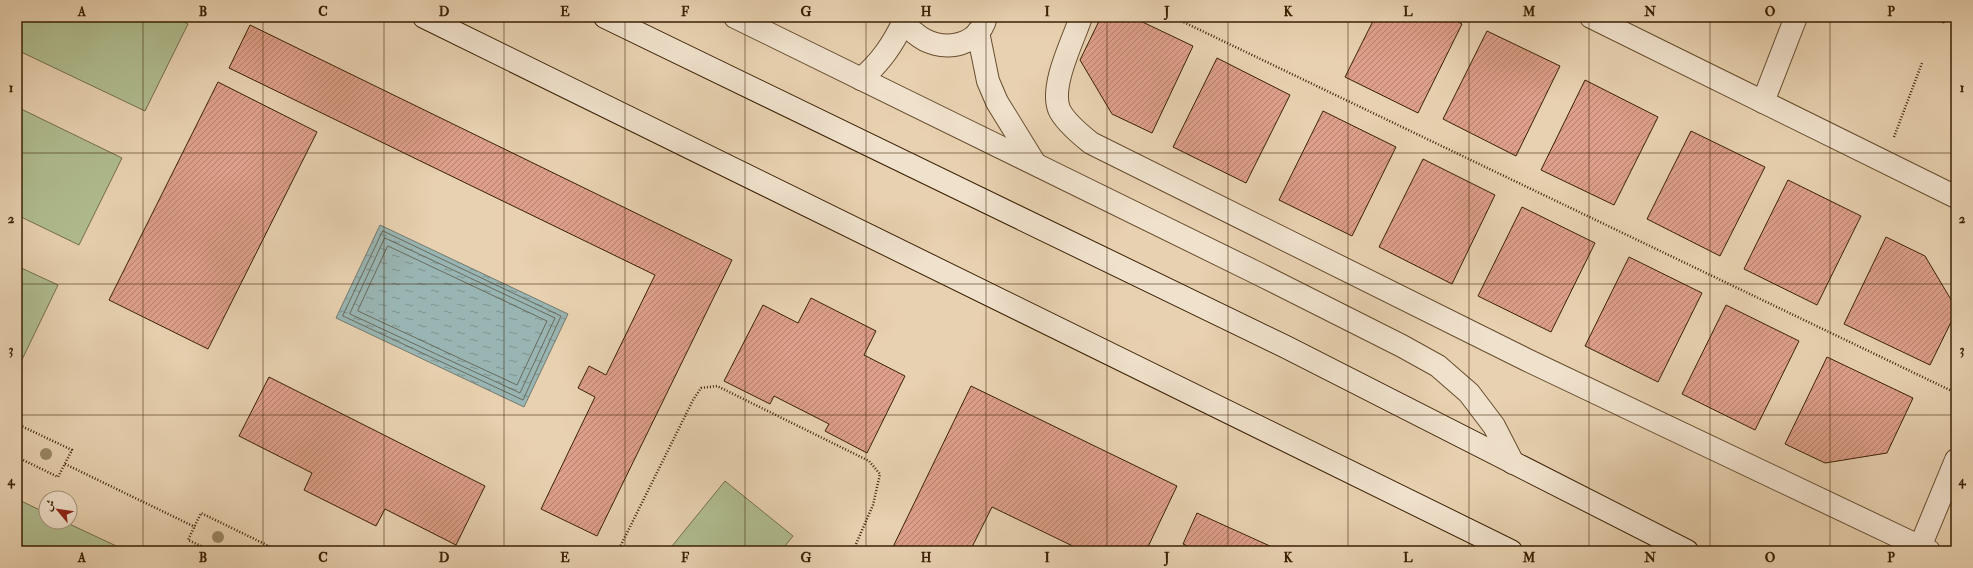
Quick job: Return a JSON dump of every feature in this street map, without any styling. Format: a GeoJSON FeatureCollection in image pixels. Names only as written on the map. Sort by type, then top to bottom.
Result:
{"type":"FeatureCollection","features":[{"type":"Feature","properties":{"kind":"street"},"geometry":{"type":"LineString","coordinates":[[424,17],[1511,551]]}},
{"type":"Feature","properties":{"kind":"street"},"geometry":{"type":"LineString","coordinates":[[605,17],[1286,347],[1687,551]]}},
{"type":"Feature","properties":{"kind":"street"},"geometry":{"type":"LineString","coordinates":[[735,17],[1034,162],[1260,274],[1402,346],[1438,366],[1473,399],[1494,426],[1513,463]]}},
{"type":"Feature","properties":{"kind":"street"},"geometry":{"type":"LineString","coordinates":[[1082,17],[1059,76],[1056,93],[1059,110],[1076,131],[1091,143],[1527,360],[1924,549],[1956,460]]}},
{"type":"Feature","properties":{"kind":"street"},"geometry":{"type":"LineString","coordinates":[[1591,17],[1956,198]]}},
{"type":"Feature","properties":{"kind":"street"},"geometry":{"type":"LineString","coordinates":[[1763,102],[1796,17]]}},
{"type":"Feature","properties":{"kind":"street"},"geometry":{"type":"LineString","coordinates":[[861,79],[875,67],[887,53],[904,19]]}},
{"type":"Feature","properties":{"kind":"street"},"geometry":{"type":"LineString","coordinates":[[904,19],[911,30],[924,42],[943,47],[962,44],[982,25]]}},
{"type":"Feature","properties":{"kind":"street"},"geometry":{"type":"LineString","coordinates":[[982,25],[988,80],[997,102],[1034,162]]}},
{"type":"Feature","properties":{"kind":"path"},"geometry":{"type":"LineString","coordinates":[[1173,17],[1956,393]]}},
{"type":"Feature","properties":{"kind":"path"},"geometry":{"type":"LineString","coordinates":[[1885,162],[1922,63]]}},
{"type":"Feature","properties":{"kind":"path"},"geometry":{"type":"LineString","coordinates":[[618,551],[693,400],[701,388],[717,386],[869,461],[880,474],[873,505],[853,551]]}},
{"type":"Feature","properties":{"kind":"path"},"geometry":{"type":"LineString","coordinates":[[17,424],[72,450],[58,477],[17,457]]}},
{"type":"Feature","properties":{"kind":"path"},"geometry":{"type":"LineString","coordinates":[[65,464],[195,527]]}},
{"type":"Feature","properties":{"kind":"path"},"geometry":{"type":"LineString","coordinates":[[212,551],[188,540],[201,513],[279,551]]}},
{"type":"Feature","properties":{"kind":"green space"},"geometry":{"type":"Polygon","coordinates":[[[17,17],[173,17],[188,24],[145,111],[17,50],[17,17]]]}},
{"type":"Feature","properties":{"kind":"green space"},"geometry":{"type":"Polygon","coordinates":[[[17,107],[122,158],[79,245],[17,215],[17,107]]]}},
{"type":"Feature","properties":{"kind":"green space"},"geometry":{"type":"Polygon","coordinates":[[[17,266],[58,285],[17,370],[17,266]]]}},
{"type":"Feature","properties":{"kind":"green space"},"geometry":{"type":"Polygon","coordinates":[[[725,481],[793,536],[781,551],[668,551],[725,481]]]}},
{"type":"Feature","properties":{"kind":"green space"},"geometry":{"type":"Polygon","coordinates":[[[17,499],[38,509],[38,530],[78,530],[78,528],[127,551],[17,551],[17,499]]]}},
{"type":"Feature","properties":{"kind":"water"},"geometry":{"type":"Polygon","coordinates":[[[380,225],[568,314],[524,407],[336,318],[380,225]]]}},
{"type":"Feature","properties":{"kind":"building"},"geometry":{"type":"Polygon","coordinates":[[[1101,17],[1132,17],[1193,46],[1152,133],[1112,114],[1080,60],[1101,17]]]}},
{"type":"Feature","properties":{"kind":"building"},"geometry":{"type":"Polygon","coordinates":[[[1375,17],[1449,17],[1462,24],[1418,113],[1345,77],[1375,17]]]}},
{"type":"Feature","properties":{"kind":"building"},"geometry":{"type":"Polygon","coordinates":[[[1695,17],[1718,17],[1709,22],[1695,17]]]}},
{"type":"Feature","properties":{"kind":"building"},"geometry":{"type":"Polygon","coordinates":[[[1928,17],[1946,17],[1944,23],[1928,17]]]}},
{"type":"Feature","properties":{"kind":"building"},"geometry":{"type":"Polygon","coordinates":[[[250,25],[732,260],[597,536],[541,509],[595,397],[578,388],[589,366],[606,375],[655,275],[229,68],[250,25]]]}},
{"type":"Feature","properties":{"kind":"building"},"geometry":{"type":"Polygon","coordinates":[[[1487,31],[1560,66],[1516,156],[1443,119],[1487,31]]]}},
{"type":"Feature","properties":{"kind":"building"},"geometry":{"type":"Polygon","coordinates":[[[1217,58],[1290,95],[1246,183],[1173,147],[1217,58]]]}},
{"type":"Feature","properties":{"kind":"building"},"geometry":{"type":"Polygon","coordinates":[[[1585,80],[1658,117],[1614,205],[1541,170],[1585,80]]]}},
{"type":"Feature","properties":{"kind":"building"},"geometry":{"type":"Polygon","coordinates":[[[218,82],[317,132],[208,349],[109,300],[218,82]]]}},
{"type":"Feature","properties":{"kind":"building"},"geometry":{"type":"Polygon","coordinates":[[[1323,111],[1396,147],[1352,236],[1279,200],[1323,111]]]}},
{"type":"Feature","properties":{"kind":"building"},"geometry":{"type":"Polygon","coordinates":[[[1691,131],[1765,167],[1720,256],[1647,219],[1691,131]]]}},
{"type":"Feature","properties":{"kind":"building"},"geometry":{"type":"Polygon","coordinates":[[[1423,159],[1495,195],[1452,284],[1379,247],[1423,159]]]}},
{"type":"Feature","properties":{"kind":"building"},"geometry":{"type":"Polygon","coordinates":[[[1788,180],[1861,216],[1817,305],[1744,269],[1788,180]]]}},
{"type":"Feature","properties":{"kind":"building"},"geometry":{"type":"Polygon","coordinates":[[[1522,207],[1595,243],[1551,332],[1478,296],[1522,207]]]}},
{"type":"Feature","properties":{"kind":"building"},"geometry":{"type":"Polygon","coordinates":[[[1886,237],[1925,256],[1956,308],[1956,312],[1930,365],[1844,324],[1886,237]]]}},
{"type":"Feature","properties":{"kind":"building"},"geometry":{"type":"Polygon","coordinates":[[[1629,257],[1702,293],[1658,382],[1585,346],[1629,257]]]}},
{"type":"Feature","properties":{"kind":"building"},"geometry":{"type":"Polygon","coordinates":[[[811,298],[876,331],[864,355],[905,376],[867,453],[825,431],[829,424],[774,396],[770,404],[724,381],[763,305],[798,323],[811,298]]]}},
{"type":"Feature","properties":{"kind":"building"},"geometry":{"type":"Polygon","coordinates":[[[1726,305],[1799,341],[1755,430],[1682,394],[1726,305]]]}},
{"type":"Feature","properties":{"kind":"building"},"geometry":{"type":"Polygon","coordinates":[[[1827,357],[1913,398],[1887,453],[1825,463],[1785,444],[1827,357]]]}},
{"type":"Feature","properties":{"kind":"building"},"geometry":{"type":"Polygon","coordinates":[[[269,377],[485,486],[456,545],[385,509],[376,526],[304,490],[312,473],[239,436],[269,377]]]}},
{"type":"Feature","properties":{"kind":"building"},"geometry":{"type":"Polygon","coordinates":[[[971,386],[1177,486],[1146,551],[1083,551],[992,507],[970,551],[891,551],[971,386]]]}},
{"type":"Feature","properties":{"kind":"building"},"geometry":{"type":"Polygon","coordinates":[[[1197,513],[1281,551],[1199,551],[1183,544],[1197,513]]]}}]}
